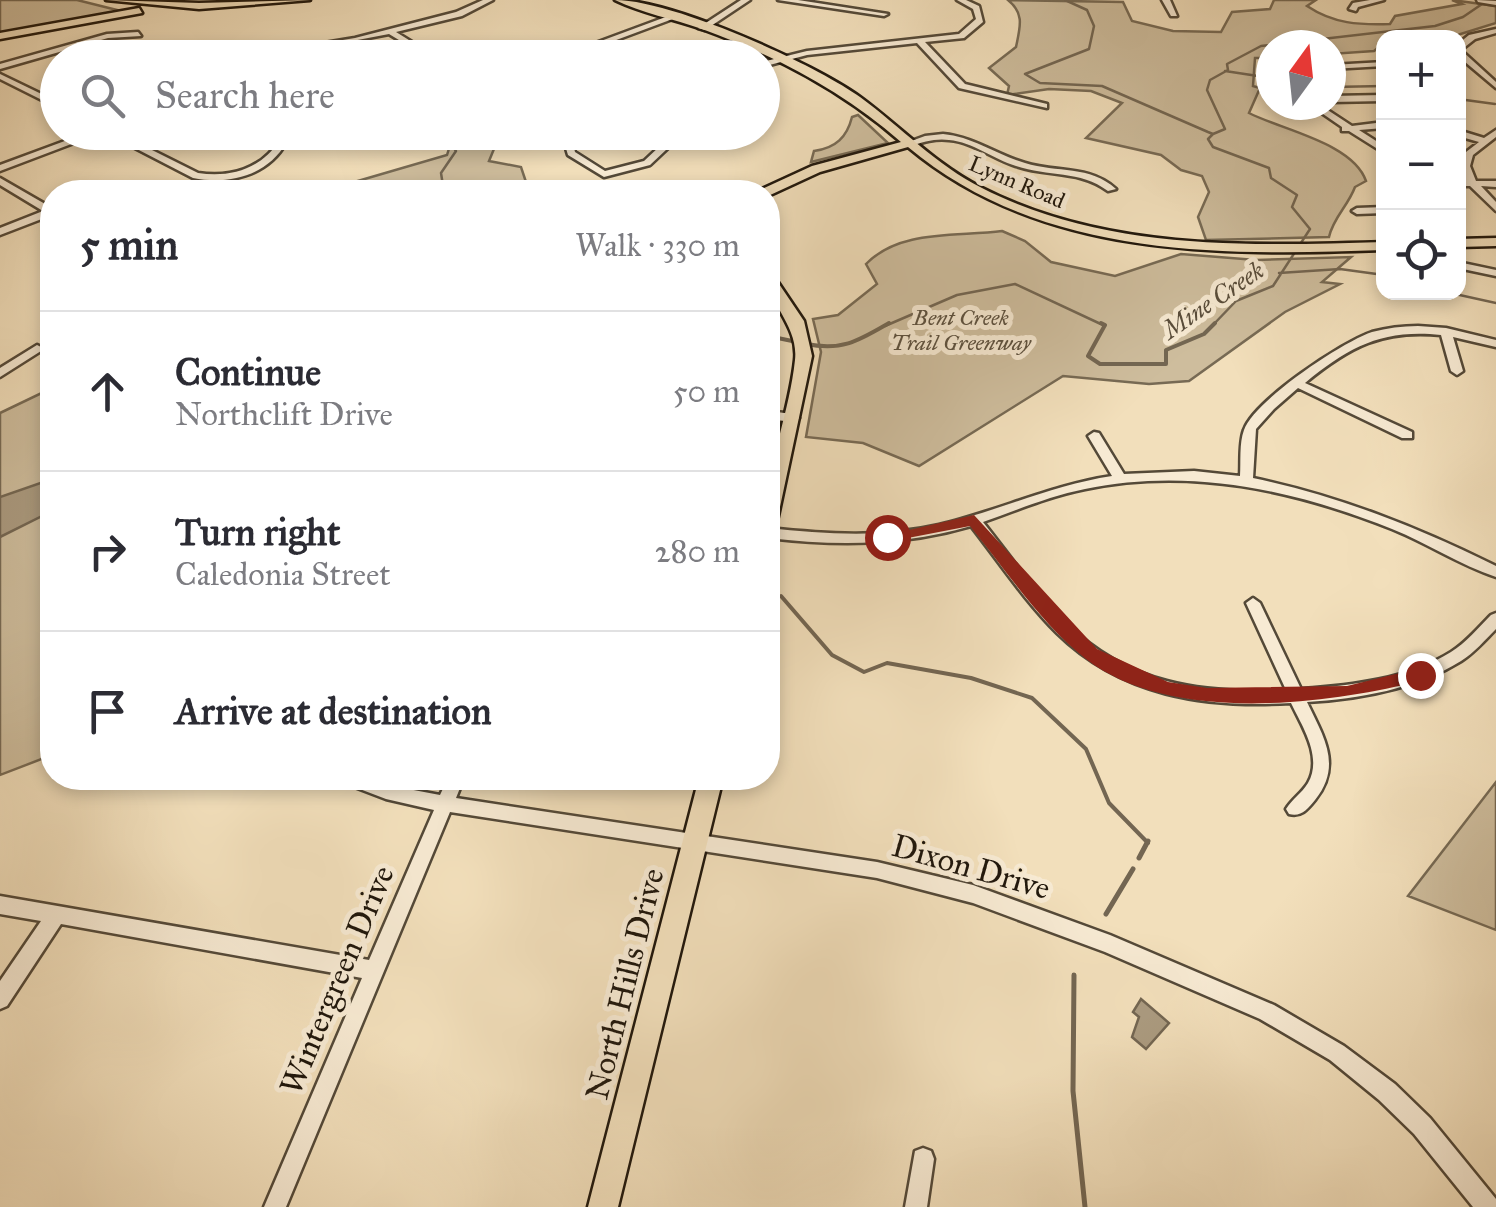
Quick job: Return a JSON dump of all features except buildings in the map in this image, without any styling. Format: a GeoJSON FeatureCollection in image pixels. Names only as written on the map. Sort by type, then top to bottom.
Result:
{"type":"FeatureCollection","features":[{"type":"Feature","properties":{"kind":"main road"},"geometry":{"type":"LineString","coordinates":[[109,0],[166,6],[305,0]]}},
{"type":"Feature","properties":{"kind":"main road"},"geometry":{"type":"LineString","coordinates":[[109,0],[129,8],[122,14]]}},
{"type":"Feature","properties":{"kind":"main road"},"geometry":{"type":"LineString","coordinates":[[0,36],[190,0]]}},
{"type":"Feature","properties":{"kind":"main road"},"geometry":{"type":"LineString","coordinates":[[214,0],[254,5]]}},
{"type":"Feature","properties":{"kind":"main road","name":"Lynn Road"},"geometry":{"type":"LineString","coordinates":[[626,1],[731,40]]}},
{"type":"Feature","properties":{"kind":"main road","name":"Lynn Road"},"geometry":{"type":"LineString","coordinates":[[780,60],[839,87],[957,180],[1034,214],[1123,238],[1244,250],[1376,246]]}},
{"type":"Feature","properties":{"kind":"main road"},"geometry":{"type":"LineString","coordinates":[[780,186],[816,168],[910,143]]}},
{"type":"Feature","properties":{"kind":"main road"},"geometry":{"type":"LineString","coordinates":[[1466,243],[1496,242]]}},
{"type":"Feature","properties":{"kind":"main road"},"geometry":{"type":"LineString","coordinates":[[780,295],[804,342],[793,418],[780,471]]}},
{"type":"Feature","properties":{"kind":"main road","name":"North Hills Drive"},"geometry":{"type":"LineString","coordinates":[[603,1207],[708,790]]}},
{"type":"Feature","properties":{"kind":"street"},"geometry":{"type":"LineString","coordinates":[[357,40],[472,10],[489,0]]}},
{"type":"Feature","properties":{"kind":"street"},"geometry":{"type":"LineString","coordinates":[[702,28],[746,0]]}},
{"type":"Feature","properties":{"kind":"street"},"geometry":{"type":"LineString","coordinates":[[782,0],[884,14]]}},
{"type":"Feature","properties":{"kind":"street"},"geometry":{"type":"LineString","coordinates":[[780,60],[835,49],[953,38],[978,25],[980,14],[961,0]]}},
{"type":"Feature","properties":{"kind":"street"},"geometry":{"type":"LineString","coordinates":[[1166,0],[1174,14]]}},
{"type":"Feature","properties":{"kind":"street"},"geometry":{"type":"LineString","coordinates":[[1353,10],[1356,5],[1380,0]]}},
{"type":"Feature","properties":{"kind":"street"},"geometry":{"type":"LineString","coordinates":[[1481,0],[1496,3]]}},
{"type":"Feature","properties":{"kind":"street"},"geometry":{"type":"LineString","coordinates":[[609,40],[674,16]]}},
{"type":"Feature","properties":{"kind":"street"},"geometry":{"type":"LineString","coordinates":[[1466,44],[1472,37],[1496,31]]}},
{"type":"Feature","properties":{"kind":"street"},"geometry":{"type":"LineString","coordinates":[[392,32],[404,40]]}},
{"type":"Feature","properties":{"kind":"street"},"geometry":{"type":"LineString","coordinates":[[94,40],[138,34]]}},
{"type":"Feature","properties":{"kind":"street"},"geometry":{"type":"LineString","coordinates":[[820,38],[835,49]]}},
{"type":"Feature","properties":{"kind":"street"},"geometry":{"type":"LineString","coordinates":[[920,42],[962,86],[1044,106]]}},
{"type":"Feature","properties":{"kind":"street"},"geometry":{"type":"LineString","coordinates":[[0,68],[40,56]]}},
{"type":"Feature","properties":{"kind":"street"},"geometry":{"type":"LineString","coordinates":[[1466,58],[1496,86]]}},
{"type":"Feature","properties":{"kind":"street"},"geometry":{"type":"LineString","coordinates":[[1346,66],[1376,64]]}},
{"type":"Feature","properties":{"kind":"street"},"geometry":{"type":"LineString","coordinates":[[0,76],[40,97]]}},
{"type":"Feature","properties":{"kind":"street"},"geometry":{"type":"LineString","coordinates":[[1346,98],[1376,98]]}},
{"type":"Feature","properties":{"kind":"street"},"geometry":{"type":"LineString","coordinates":[[1333,120],[1376,146]]}},
{"type":"Feature","properties":{"kind":"street"},"geometry":{"type":"LineString","coordinates":[[1345,129],[1376,126]]}},
{"type":"Feature","properties":{"kind":"street"},"geometry":{"type":"LineString","coordinates":[[1496,133],[1469,154],[1465,166],[1472,183],[1496,208]]}},
{"type":"Feature","properties":{"kind":"street"},"geometry":{"type":"LineString","coordinates":[[1466,135],[1485,140]]}},
{"type":"Feature","properties":{"kind":"street"},"geometry":{"type":"LineString","coordinates":[[910,143],[932,137],[969,139],[1022,166],[1082,173],[1111,188]]}},
{"type":"Feature","properties":{"kind":"street"},"geometry":{"type":"LineString","coordinates":[[0,168],[50,150]]}},
{"type":"Feature","properties":{"kind":"street"},"geometry":{"type":"LineString","coordinates":[[143,150],[190,174],[210,179],[248,171],[280,150]]}},
{"type":"Feature","properties":{"kind":"street"},"geometry":{"type":"LineString","coordinates":[[570,150],[602,176],[647,163],[661,150]]}},
{"type":"Feature","properties":{"kind":"street"},"geometry":{"type":"LineString","coordinates":[[0,181],[40,204]]}},
{"type":"Feature","properties":{"kind":"street"},"geometry":{"type":"LineString","coordinates":[[1466,183],[1496,184]]}},
{"type":"Feature","properties":{"kind":"street"},"geometry":{"type":"LineString","coordinates":[[1357,211],[1376,210]]}},
{"type":"Feature","properties":{"kind":"street"},"geometry":{"type":"LineString","coordinates":[[0,232],[40,216]]}},
{"type":"Feature","properties":{"kind":"street"},"geometry":{"type":"LineString","coordinates":[[1466,267],[1496,273]]}},
{"type":"Feature","properties":{"kind":"street"},"geometry":{"type":"LineString","coordinates":[[1246,482],[1250,429],[1296,383],[1358,338],[1404,329],[1446,332],[1496,344]]}},
{"type":"Feature","properties":{"kind":"street"},"geometry":{"type":"LineString","coordinates":[[1446,332],[1457,371]]}},
{"type":"Feature","properties":{"kind":"street"},"geometry":{"type":"LineString","coordinates":[[0,373],[36,349]]}},
{"type":"Feature","properties":{"kind":"street"},"geometry":{"type":"LineString","coordinates":[[1296,383],[1407,435]]}},
{"type":"Feature","properties":{"kind":"street"},"geometry":{"type":"LineString","coordinates":[[780,416],[793,418]]}},
{"type":"Feature","properties":{"kind":"street"},"geometry":{"type":"LineString","coordinates":[[1094,436],[1120,478]]}},
{"type":"Feature","properties":{"kind":"street"},"geometry":{"type":"LineString","coordinates":[[780,534],[887,537],[974,520],[1047,494],[1120,478],[1185,476],[1246,482],[1344,505],[1421,535],[1496,572]]}},
{"type":"Feature","properties":{"kind":"street"},"geometry":{"type":"LineString","coordinates":[[974,520],[1054,618],[1091,654],[1166,689],[1207,694],[1347,692],[1420,675],[1456,657],[1496,619]]}},
{"type":"Feature","properties":{"kind":"street"},"geometry":{"type":"LineString","coordinates":[[1252,603],[1320,747],[1323,770],[1318,786],[1295,810]]}},
{"type":"Feature","properties":{"kind":"street","name":"Dixon Drive"},"geometry":{"type":"LineString","coordinates":[[381,790],[444,804],[877,870],[973,894],[1110,944],[1257,1007],[1324,1045],[1387,1092],[1462,1171],[1488,1207]]}},
{"type":"Feature","properties":{"kind":"street","name":"Wintergreen Drive"},"geometry":{"type":"LineString","coordinates":[[276,1207],[450,790]]}},
{"type":"Feature","properties":{"kind":"street"},"geometry":{"type":"LineString","coordinates":[[0,905],[373,970]]}},
{"type":"Feature","properties":{"kind":"street"},"geometry":{"type":"LineString","coordinates":[[0,999],[56,916]]}},
{"type":"Feature","properties":{"kind":"street"},"geometry":{"type":"LineString","coordinates":[[916,1207],[923,1159]]}},
{"type":"Feature","properties":{"kind":"green space"},"geometry":{"type":"Polygon","coordinates":[[[0,0],[77,0],[121,11],[0,33],[0,0]]]}},
{"type":"Feature","properties":{"kind":"green space"},"geometry":{"type":"Polygon","coordinates":[[[1008,0],[1123,2],[1132,21],[1173,31],[1221,32],[1232,12],[1270,9],[1274,0],[1316,0],[1307,6],[1327,17],[1390,24],[1395,16],[1462,4],[1452,0],[1496,6],[1496,23],[1466,32],[1376,30],[1374,51],[1346,53],[1346,30],[1256,30],[1256,97],[1249,113],[1256,120],[1267,120],[1332,147],[1359,168],[1366,181],[1355,187],[1329,237],[1206,240],[1198,217],[1209,192],[1202,176],[1181,170],[1161,155],[1086,138],[1122,103],[1091,91],[1049,89],[1007,95],[1009,86],[989,68],[1016,47],[1020,27],[1008,0]]]}},
{"type":"Feature","properties":{"kind":"green space"},"geometry":{"type":"Polygon","coordinates":[[[858,115],[888,143],[811,162],[814,151],[839,140],[852,117],[858,115]]]}},
{"type":"Feature","properties":{"kind":"green space"},"geometry":{"type":"Polygon","coordinates":[[[449,150],[494,150],[489,161],[521,167],[525,180],[361,180],[447,155],[449,150]]]}},
{"type":"Feature","properties":{"kind":"green space","name":"Bent Creek Trail Greenway"},"geometry":{"type":"Polygon","coordinates":[[[1002,231],[1025,241],[1051,262],[1115,276],[1181,254],[1256,260],[1351,257],[1322,282],[1340,284],[1285,312],[1189,381],[1149,384],[1063,376],[919,466],[863,443],[806,437],[821,352],[813,319],[838,315],[877,284],[866,264],[895,245],[930,237],[1002,231]]]}},
{"type":"Feature","properties":{"kind":"green space"},"geometry":{"type":"Polygon","coordinates":[[[40,394],[40,760],[0,775],[0,413],[40,394]]]}},
{"type":"Feature","properties":{"kind":"green space"},"geometry":{"type":"Polygon","coordinates":[[[1496,782],[1496,930],[1408,896],[1496,782]]]}},
{"type":"Feature","properties":{"kind":"shaded area"},"geometry":{"type":"Polygon","coordinates":[[[40,483],[40,517],[0,537],[0,497],[40,483]]]}},
{"type":"Feature","properties":{"kind":"shaded area"},"geometry":{"type":"Polygon","coordinates":[[[1141,999],[1169,1023],[1146,1049],[1132,1037],[1139,1017],[1133,1012],[1141,999]]]}},
{"type":"Feature","properties":{"kind":"waterway","name":"Mine Creek"},"geometry":{"type":"LineString","coordinates":[[1065,0],[1087,10],[1094,26],[1089,49],[1025,74],[1040,83],[1102,86],[1213,134]]}},
{"type":"Feature","properties":{"kind":"waterway"},"geometry":{"type":"LineString","coordinates":[[1226,71],[1227,64],[1261,46],[1435,26],[1463,17],[1488,0]]}},
{"type":"Feature","properties":{"kind":"waterway"},"geometry":{"type":"LineString","coordinates":[[1213,134],[1225,129],[1207,90],[1210,80],[1226,71]]}},
{"type":"Feature","properties":{"kind":"waterway"},"geometry":{"type":"LineString","coordinates":[[1226,71],[1256,76]]}},
{"type":"Feature","properties":{"kind":"waterway"},"geometry":{"type":"LineString","coordinates":[[1346,87],[1376,86]]}},
{"type":"Feature","properties":{"kind":"waterway"},"geometry":{"type":"LineString","coordinates":[[1466,100],[1495,104]]}},
{"type":"Feature","properties":{"kind":"waterway","name":"Mine Creek"},"geometry":{"type":"LineString","coordinates":[[1213,134],[1208,139],[1213,147],[1269,168],[1271,178],[1297,195],[1292,207],[1310,229],[1282,273]]}},
{"type":"Feature","properties":{"kind":"waterway"},"geometry":{"type":"LineString","coordinates":[[442,180],[441,173],[455,150]]}},
{"type":"Feature","properties":{"kind":"waterway"},"geometry":{"type":"LineString","coordinates":[[1282,273],[1340,269],[1376,274]]}},
{"type":"Feature","properties":{"kind":"waterway","name":"Mine Creek"},"geometry":{"type":"LineString","coordinates":[[1212,326],[1236,301],[1273,286],[1282,273]]}},
{"type":"Feature","properties":{"kind":"waterway","name":"Mine Creek"},"geometry":{"type":"LineString","coordinates":[[885,326],[957,295],[1015,284],[1105,326]]}},
{"type":"Feature","properties":{"kind":"waterway"},"geometry":{"type":"LineString","coordinates":[[1466,296],[1496,303]]}},
{"type":"Feature","properties":{"kind":"waterway","name":"Mine Creek"},"geometry":{"type":"LineString","coordinates":[[806,344],[850,343],[889,323]]}},
{"type":"Feature","properties":{"kind":"waterway","name":"Mine Creek"},"geometry":{"type":"LineString","coordinates":[[1101,323],[1105,326]]}},
{"type":"Feature","properties":{"kind":"waterway","name":"Mine Creek"},"geometry":{"type":"LineString","coordinates":[[1212,326],[1215,323]]}},
{"type":"Feature","properties":{"kind":"waterway","name":"Mine Creek"},"geometry":{"type":"LineString","coordinates":[[1105,326],[1088,356],[1100,364],[1166,364],[1166,350],[1204,334],[1212,326]]}},
{"type":"Feature","properties":{"kind":"waterway","name":"Mine Creek"},"geometry":{"type":"LineString","coordinates":[[780,338],[797,342]]}},
{"type":"Feature","properties":{"kind":"waterway"},"geometry":{"type":"LineString","coordinates":[[781,596],[832,655],[864,672],[887,663],[971,678],[1032,698],[1086,749],[1109,803],[1147,842]]}},
{"type":"Feature","properties":{"kind":"waterway"},"geometry":{"type":"LineString","coordinates":[[1139,858],[1147,842]]}},
{"type":"Feature","properties":{"kind":"waterway"},"geometry":{"type":"LineString","coordinates":[[1106,914],[1133,869]]}},
{"type":"Feature","properties":{"kind":"waterway"},"geometry":{"type":"LineString","coordinates":[[1074,975],[1073,1091],[1085,1207]]}},
{"type":"Feature","properties":{"kind":"route"},"geometry":{"type":"LineString","coordinates":[[887,537],[919,534],[974,520],[1054,618],[1091,654],[1166,689],[1207,694],[1296,695],[1347,692],[1420,675]]}}]}
